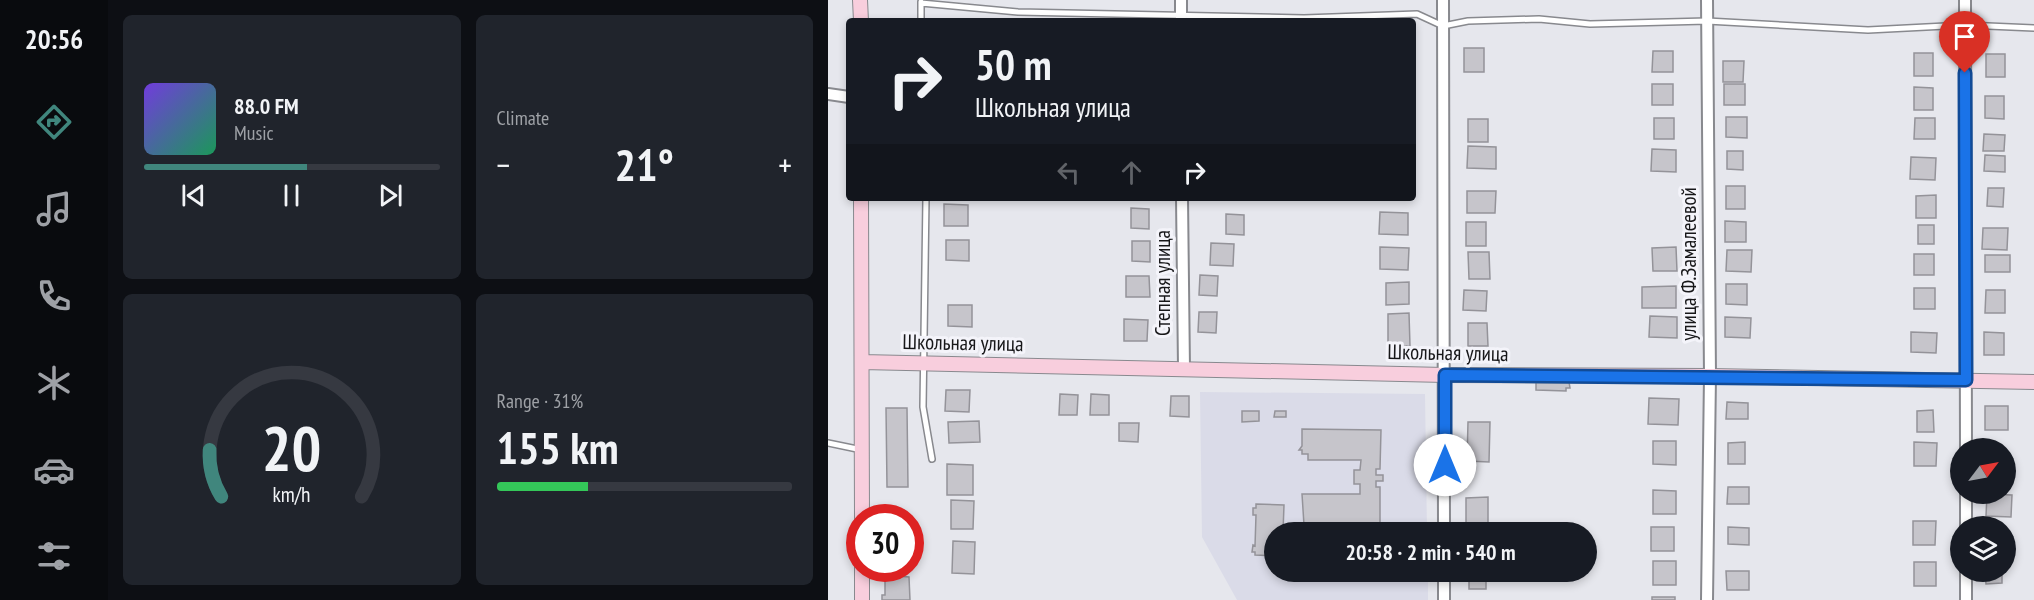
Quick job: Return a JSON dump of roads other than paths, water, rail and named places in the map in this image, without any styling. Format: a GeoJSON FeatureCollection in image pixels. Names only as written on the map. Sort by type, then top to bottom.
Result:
{"type":"FeatureCollection","features":[{"type":"Feature","properties":{"kind":"street"},"geometry":{"type":"LineString","coordinates":[[860,0],[861,18]]}},
{"type":"Feature","properties":{"kind":"street"},"geometry":{"type":"LineString","coordinates":[[1181,0],[1181,18]]}},
{"type":"Feature","properties":{"kind":"street"},"geometry":{"type":"LineString","coordinates":[[1443,0],[1444,522]]}},
{"type":"Feature","properties":{"kind":"street","name":"улица Ф.Замалеевой"},"geometry":{"type":"LineString","coordinates":[[1707,0],[1710,376],[1707,600]]}},
{"type":"Feature","properties":{"kind":"street"},"geometry":{"type":"LineString","coordinates":[[1965,0],[1966,438]]}},
{"type":"Feature","properties":{"kind":"street"},"geometry":{"type":"LineString","coordinates":[[828,94],[846,97]]}},
{"type":"Feature","properties":{"kind":"street"},"geometry":{"type":"LineString","coordinates":[[861,201],[862,504]]}},
{"type":"Feature","properties":{"kind":"street","name":"Степная улица"},"geometry":{"type":"LineString","coordinates":[[1182,201],[1184,368]]}},
{"type":"Feature","properties":{"kind":"street","name":"Школьная улица"},"geometry":{"type":"LineString","coordinates":[[862,362],[1445,375],[1710,376],[2034,382]]}},
{"type":"Feature","properties":{"kind":"street"},"geometry":{"type":"LineString","coordinates":[[862,582],[862,600]]}},
{"type":"Feature","properties":{"kind":"street"},"geometry":{"type":"LineString","coordinates":[[1444,582],[1444,600]]}},
{"type":"Feature","properties":{"kind":"street"},"geometry":{"type":"LineString","coordinates":[[1966,582],[1966,600]]}},
{"type":"Feature","properties":{"kind":"lane"},"geometry":{"type":"LineString","coordinates":[[921,18],[922,2],[1018,12],[1181,18],[1304,18],[1416,14],[1443,26],[1468,21],[1539,19],[1590,24],[1707,21],[1868,30],[1965,25],[2034,28]]}},
{"type":"Feature","properties":{"kind":"lane"},"geometry":{"type":"LineString","coordinates":[[926,201],[923,407],[933,459]]}},
{"type":"Feature","properties":{"kind":"lane"},"geometry":{"type":"LineString","coordinates":[[828,443],[862,450]]}}]}
